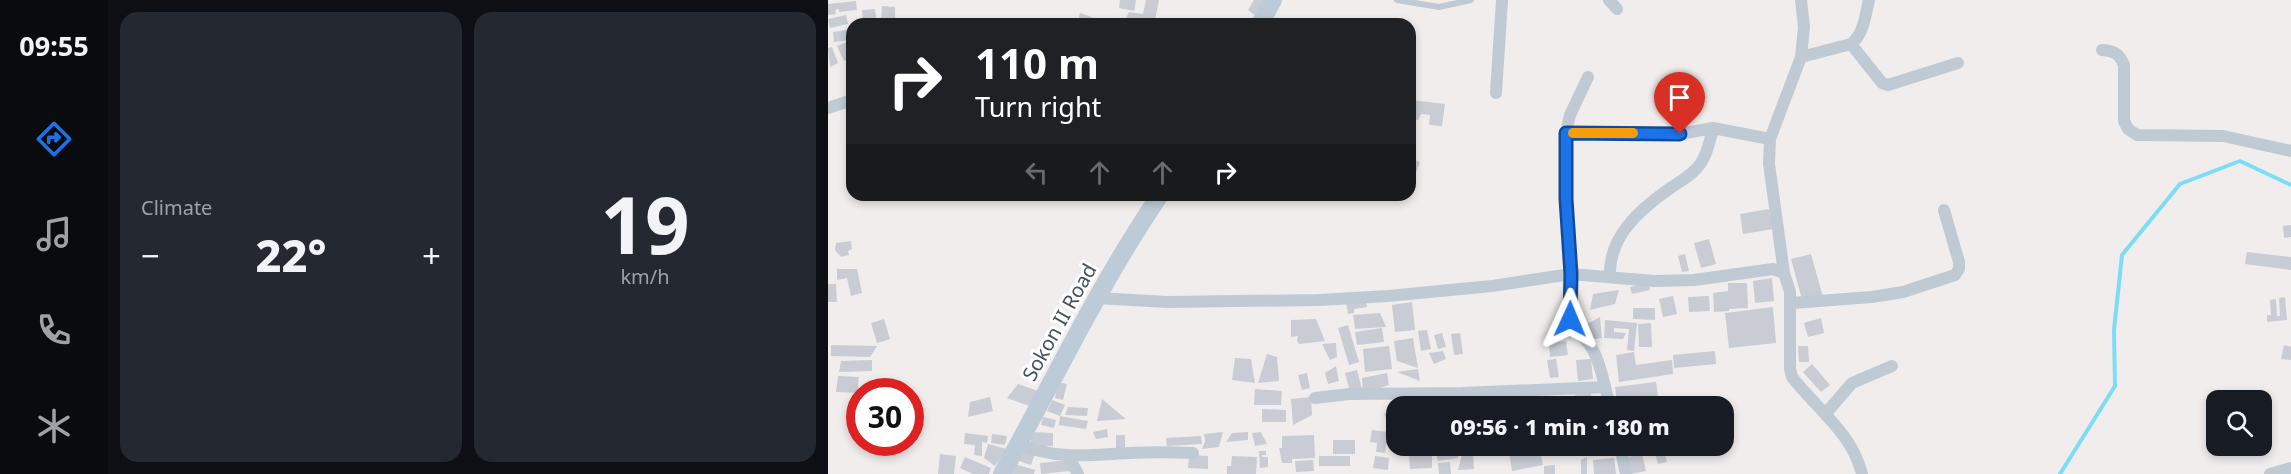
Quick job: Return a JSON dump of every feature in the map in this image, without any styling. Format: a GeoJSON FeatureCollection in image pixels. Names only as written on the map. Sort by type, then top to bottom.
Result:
{"type":"FeatureCollection","features":[{"type":"Feature","properties":{"kind":"street"},"geometry":{"type":"LineString","coordinates":[[1263,18],[1273,0]]}},
{"type":"Feature","properties":{"kind":"street"},"geometry":{"type":"LineString","coordinates":[[1496,93],[1502,0]]}},
{"type":"Feature","properties":{"kind":"street"},"geometry":{"type":"LineString","coordinates":[[1801,0],[1804,27],[1801,57],[1770,139],[1769,164],[1784,273],[1792,303],[1790,369],[1792,377],[1826,413],[1849,443],[1862,474]]}},
{"type":"Feature","properties":{"kind":"street"},"geometry":{"type":"LineString","coordinates":[[1801,57],[1851,45],[1861,34],[1869,0]]}},
{"type":"Feature","properties":{"kind":"street"},"geometry":{"type":"LineString","coordinates":[[1851,45],[1882,83],[1888,85],[1958,63]]}},
{"type":"Feature","properties":{"kind":"street"},"geometry":{"type":"LineString","coordinates":[[2102,50],[2115,51],[2121,57],[2124,65],[2124,121],[2128,129],[2136,135],[2223,136],[2291,151]]}},
{"type":"Feature","properties":{"kind":"street"},"geometry":{"type":"LineString","coordinates":[[1588,77],[1570,116],[1566,133],[1566,199],[1571,274],[1570,319],[1595,353],[1607,396]]}},
{"type":"Feature","properties":{"kind":"street"},"geometry":{"type":"LineString","coordinates":[[828,108],[846,102]]}},
{"type":"Feature","properties":{"kind":"street"},"geometry":{"type":"LineString","coordinates":[[1566,133],[1680,134],[1713,128],[1770,139]]}},
{"type":"Feature","properties":{"kind":"street"},"geometry":{"type":"LineString","coordinates":[[1610,277],[1610,255],[1615,244],[1636,216],[1693,172],[1702,162],[1713,128]]}},
{"type":"Feature","properties":{"kind":"street","name":"Sokon II Road"},"geometry":{"type":"LineString","coordinates":[[1002,474],[1097,298],[1156,201]]}},
{"type":"Feature","properties":{"kind":"street"},"geometry":{"type":"LineString","coordinates":[[1792,303],[1872,297],[1903,292],[1955,274],[1959,269],[1959,262],[1944,210]]}},
{"type":"Feature","properties":{"kind":"street"},"geometry":{"type":"LineString","coordinates":[[1097,298],[1167,302],[1377,297],[1492,286],[1571,274],[1654,282],[1694,280],[1762,269],[1773,269],[1784,273]]}},
{"type":"Feature","properties":{"kind":"street"},"geometry":{"type":"LineString","coordinates":[[1826,413],[1852,383],[1892,366]]}},
{"type":"Feature","properties":{"kind":"street"},"geometry":{"type":"LineString","coordinates":[[1316,398],[1349,394],[1462,393],[1605,387]]}},
{"type":"Feature","properties":{"kind":"street"},"geometry":{"type":"LineString","coordinates":[[1019,444],[1053,455],[1068,456],[1156,452],[1193,453]]}},
{"type":"Feature","properties":{"kind":"street"},"geometry":{"type":"LineString","coordinates":[[1068,456],[1078,474]]}},
{"type":"Feature","properties":{"kind":"street"},"geometry":{"type":"LineString","coordinates":[[1622,456],[1626,474]]}},
{"type":"Feature","properties":{"kind":"street"},"geometry":{"type":"LineString","coordinates":[[2270,474],[2291,468]]}},
{"type":"Feature","properties":{"kind":"lane"},"geometry":{"type":"LineString","coordinates":[[1397,0],[1439,7],[1471,0]]}},
{"type":"Feature","properties":{"kind":"building"},"geometry":{"type":"Polygon","coordinates":[[[1120,0],[1136,0],[1134,11],[1119,8],[1120,0]]]}},
{"type":"Feature","properties":{"kind":"building"},"geometry":{"type":"Polygon","coordinates":[[[1146,0],[1159,0],[1155,18],[1126,18],[1129,12],[1143,14],[1146,0]]]}},
{"type":"Feature","properties":{"kind":"building"},"geometry":{"type":"Polygon","coordinates":[[[1254,0],[1267,0],[1257,17],[1248,10],[1254,0]]]}},
{"type":"Feature","properties":{"kind":"building"},"geometry":{"type":"Polygon","coordinates":[[[856,1],[857,10],[839,12],[839,9],[835,10],[836,14],[828,15],[828,4],[856,1]]]}},
{"type":"Feature","properties":{"kind":"building"},"geometry":{"type":"Polygon","coordinates":[[[882,6],[895,7],[895,18],[881,18],[882,6]]]}},
{"type":"Feature","properties":{"kind":"building"},"geometry":{"type":"Polygon","coordinates":[[[875,9],[876,18],[863,18],[862,10],[875,9]]]}},
{"type":"Feature","properties":{"kind":"building"},"geometry":{"type":"Polygon","coordinates":[[[1080,13],[1094,18],[1079,18],[1080,13]]]}},
{"type":"Feature","properties":{"kind":"building"},"geometry":{"type":"Polygon","coordinates":[[[846,15],[846,24],[830,28],[828,19],[846,15]]]}},
{"type":"Feature","properties":{"kind":"building"},"geometry":{"type":"Polygon","coordinates":[[[846,30],[846,41],[834,42],[833,32],[846,30]]]}},
{"type":"Feature","properties":{"kind":"building"},"geometry":{"type":"Polygon","coordinates":[[[846,42],[846,60],[844,61],[837,46],[846,42]]]}},
{"type":"Feature","properties":{"kind":"building"},"geometry":{"type":"Polygon","coordinates":[[[832,47],[838,63],[830,67],[828,48],[832,47]]]}},
{"type":"Feature","properties":{"kind":"building"},"geometry":{"type":"Polygon","coordinates":[[[1416,100],[1445,104],[1442,126],[1429,125],[1430,115],[1421,114],[1416,120],[1416,100]]]}},
{"type":"Feature","properties":{"kind":"building"},"geometry":{"type":"Polygon","coordinates":[[[1416,160],[1420,162],[1416,173],[1416,160]]]}},
{"type":"Feature","properties":{"kind":"building"},"geometry":{"type":"Polygon","coordinates":[[[1769,209],[1773,229],[1743,234],[1740,214],[1769,209]]]}},
{"type":"Feature","properties":{"kind":"building"},"geometry":{"type":"Polygon","coordinates":[[[2291,225],[2291,237],[2284,238],[2283,226],[2291,225]]]}},
{"type":"Feature","properties":{"kind":"building"},"geometry":{"type":"Polygon","coordinates":[[[1709,239],[1716,264],[1701,268],[1694,243],[1709,239]]]}},
{"type":"Feature","properties":{"kind":"building"},"geometry":{"type":"Polygon","coordinates":[[[851,241],[852,249],[848,251],[849,255],[841,257],[835,250],[836,243],[851,241]]]}},
{"type":"Feature","properties":{"kind":"building"},"geometry":{"type":"Polygon","coordinates":[[[2247,252],[2291,257],[2291,270],[2245,264],[2247,252]]]}},
{"type":"Feature","properties":{"kind":"building"},"geometry":{"type":"Polygon","coordinates":[[[1685,254],[1689,271],[1682,272],[1678,256],[1685,254]]]}},
{"type":"Feature","properties":{"kind":"building"},"geometry":{"type":"Polygon","coordinates":[[[1811,254],[1823,297],[1803,303],[1791,259],[1811,254]]]}},
{"type":"Feature","properties":{"kind":"building"},"geometry":{"type":"Polygon","coordinates":[[[837,269],[857,269],[862,293],[851,296],[847,278],[837,280],[837,269]]]}},
{"type":"Feature","properties":{"kind":"building"},"geometry":{"type":"Polygon","coordinates":[[[1772,278],[1774,301],[1755,303],[1753,281],[1772,278]]]}},
{"type":"Feature","properties":{"kind":"building"},"geometry":{"type":"Polygon","coordinates":[[[1648,283],[1650,290],[1632,294],[1630,287],[1648,283]]]}},
{"type":"Feature","properties":{"kind":"building"},"geometry":{"type":"Polygon","coordinates":[[[1728,283],[1747,283],[1748,308],[1714,312],[1713,293],[1728,291],[1728,283]]]}},
{"type":"Feature","properties":{"kind":"building"},"geometry":{"type":"Polygon","coordinates":[[[828,284],[836,284],[837,302],[828,302],[828,284]]]}},
{"type":"Feature","properties":{"kind":"building"},"geometry":{"type":"Polygon","coordinates":[[[1619,290],[1615,304],[1590,310],[1593,294],[1619,290]]]}},
{"type":"Feature","properties":{"kind":"building"},"geometry":{"type":"Polygon","coordinates":[[[1673,296],[1677,314],[1663,317],[1659,299],[1673,296]]]}},
{"type":"Feature","properties":{"kind":"building"},"geometry":{"type":"Polygon","coordinates":[[[1709,296],[1710,311],[1689,312],[1688,297],[1709,296]]]}},
{"type":"Feature","properties":{"kind":"building"},"geometry":{"type":"Polygon","coordinates":[[[2285,297],[2287,320],[2267,322],[2267,315],[2271,315],[2270,300],[2276,299],[2277,316],[2280,316],[2279,298],[2285,297]]]}},
{"type":"Feature","properties":{"kind":"building"},"geometry":{"type":"Polygon","coordinates":[[[1365,298],[1367,307],[1354,309],[1354,313],[1348,314],[1346,302],[1365,298]]]}},
{"type":"Feature","properties":{"kind":"building"},"geometry":{"type":"Polygon","coordinates":[[[1412,302],[1415,330],[1395,332],[1392,305],[1412,302]]]}},
{"type":"Feature","properties":{"kind":"building"},"geometry":{"type":"Polygon","coordinates":[[[1773,307],[1776,343],[1729,348],[1725,313],[1773,307]]]}},
{"type":"Feature","properties":{"kind":"building"},"geometry":{"type":"Polygon","coordinates":[[[1633,308],[1655,308],[1655,320],[1633,319],[1633,308]]]}},
{"type":"Feature","properties":{"kind":"building"},"geometry":{"type":"Polygon","coordinates":[[[1380,313],[1386,327],[1355,329],[1353,315],[1380,313]]]}},
{"type":"Feature","properties":{"kind":"building"},"geometry":{"type":"Polygon","coordinates":[[[1600,317],[1602,338],[1587,340],[1585,325],[1600,317]]]}},
{"type":"Feature","properties":{"kind":"building"},"geometry":{"type":"Polygon","coordinates":[[[1821,318],[1824,333],[1808,337],[1804,323],[1821,318]]]}},
{"type":"Feature","properties":{"kind":"building"},"geometry":{"type":"Polygon","coordinates":[[[884,319],[890,339],[877,343],[871,323],[884,319]]]}},
{"type":"Feature","properties":{"kind":"building"},"geometry":{"type":"Polygon","coordinates":[[[1316,319],[1325,341],[1299,344],[1298,336],[1291,337],[1291,320],[1316,319]]]}},
{"type":"Feature","properties":{"kind":"building"},"geometry":{"type":"Polygon","coordinates":[[[1605,320],[1637,323],[1634,351],[1627,350],[1629,329],[1614,328],[1614,332],[1626,333],[1623,339],[1604,338],[1605,320]]]}},
{"type":"Feature","properties":{"kind":"building"},"geometry":{"type":"Polygon","coordinates":[[[1651,323],[1652,347],[1639,347],[1638,324],[1651,323]]]}},
{"type":"Feature","properties":{"kind":"building"},"geometry":{"type":"Polygon","coordinates":[[[1348,325],[1359,362],[1349,365],[1338,328],[1348,325]]]}},
{"type":"Feature","properties":{"kind":"building"},"geometry":{"type":"Polygon","coordinates":[[[1382,328],[1384,342],[1357,345],[1355,332],[1382,328]]]}},
{"type":"Feature","properties":{"kind":"building"},"geometry":{"type":"Polygon","coordinates":[[[1427,330],[1431,349],[1421,351],[1418,331],[1427,330]]]}},
{"type":"Feature","properties":{"kind":"building"},"geometry":{"type":"Polygon","coordinates":[[[1442,333],[1446,347],[1438,349],[1434,335],[1442,333]]]}},
{"type":"Feature","properties":{"kind":"building"},"geometry":{"type":"Polygon","coordinates":[[[1460,333],[1463,354],[1454,355],[1451,334],[1460,333]]]}},
{"type":"Feature","properties":{"kind":"building"},"geometry":{"type":"Polygon","coordinates":[[[1413,338],[1418,368],[1397,361],[1394,341],[1413,338]]]}},
{"type":"Feature","properties":{"kind":"building"},"geometry":{"type":"Polygon","coordinates":[[[1566,341],[1568,355],[1550,357],[1549,343],[1566,341]]]}},
{"type":"Feature","properties":{"kind":"building"},"geometry":{"type":"Polygon","coordinates":[[[1336,343],[1337,357],[1330,360],[1322,344],[1336,343]]]}},
{"type":"Feature","properties":{"kind":"building"},"geometry":{"type":"Polygon","coordinates":[[[831,345],[877,346],[870,357],[831,356],[831,345]]]}},
{"type":"Feature","properties":{"kind":"building"},"geometry":{"type":"Polygon","coordinates":[[[2284,345],[2291,347],[2291,360],[2281,359],[2284,345]]]}},
{"type":"Feature","properties":{"kind":"building"},"geometry":{"type":"Polygon","coordinates":[[[1389,346],[1392,369],[1365,372],[1363,349],[1389,346]]]}},
{"type":"Feature","properties":{"kind":"building"},"geometry":{"type":"Polygon","coordinates":[[[1798,346],[1808,346],[1809,362],[1799,362],[1798,346]]]}},
{"type":"Feature","properties":{"kind":"building"},"geometry":{"type":"Polygon","coordinates":[[[1443,351],[1446,359],[1434,364],[1429,353],[1443,351]]]}},
{"type":"Feature","properties":{"kind":"building"},"geometry":{"type":"Polygon","coordinates":[[[1715,351],[1716,364],[1674,368],[1673,355],[1715,351]]]}},
{"type":"Feature","properties":{"kind":"building"},"geometry":{"type":"Polygon","coordinates":[[[1634,352],[1636,365],[1672,360],[1673,374],[1619,382],[1616,355],[1634,352]]]}},
{"type":"Feature","properties":{"kind":"building"},"geometry":{"type":"Polygon","coordinates":[[[1267,354],[1277,357],[1279,381],[1258,383],[1267,354]]]}},
{"type":"Feature","properties":{"kind":"building"},"geometry":{"type":"Polygon","coordinates":[[[1235,358],[1251,359],[1255,383],[1232,380],[1235,358]]]}},
{"type":"Feature","properties":{"kind":"building"},"geometry":{"type":"Polygon","coordinates":[[[1556,359],[1559,377],[1550,378],[1547,360],[1556,359]]]}},
{"type":"Feature","properties":{"kind":"building"},"geometry":{"type":"Polygon","coordinates":[[[1591,359],[1593,379],[1578,381],[1576,360],[1591,359]]]}},
{"type":"Feature","properties":{"kind":"building"},"geometry":{"type":"Polygon","coordinates":[[[872,360],[872,371],[839,372],[841,361],[872,360]]]}},
{"type":"Feature","properties":{"kind":"building"},"geometry":{"type":"Polygon","coordinates":[[[1812,364],[1830,385],[1821,392],[1803,372],[1812,364]]]}},
{"type":"Feature","properties":{"kind":"building"},"geometry":{"type":"Polygon","coordinates":[[[1336,366],[1339,381],[1328,384],[1325,373],[1336,366]]]}},
{"type":"Feature","properties":{"kind":"building"},"geometry":{"type":"Polygon","coordinates":[[[1418,369],[1420,381],[1397,372],[1418,369]]]}},
{"type":"Feature","properties":{"kind":"building"},"geometry":{"type":"Polygon","coordinates":[[[1357,370],[1363,393],[1351,396],[1345,373],[1357,370]]]}},
{"type":"Feature","properties":{"kind":"building"},"geometry":{"type":"Polygon","coordinates":[[[1307,373],[1310,388],[1302,390],[1298,375],[1307,373]]]}},
{"type":"Feature","properties":{"kind":"building"},"geometry":{"type":"Polygon","coordinates":[[[1387,373],[1389,385],[1363,393],[1362,378],[1387,373]]]}},
{"type":"Feature","properties":{"kind":"building"},"geometry":{"type":"Polygon","coordinates":[[[838,376],[859,377],[846,378],[846,392],[836,392],[838,376]]]}},
{"type":"Feature","properties":{"kind":"building"},"geometry":{"type":"Polygon","coordinates":[[[1058,382],[1067,384],[1063,400],[1055,398],[1058,382]]]}},
{"type":"Feature","properties":{"kind":"building"},"geometry":{"type":"Polygon","coordinates":[[[1656,382],[1658,396],[1616,396],[1615,387],[1656,382]]]}},
{"type":"Feature","properties":{"kind":"building"},"geometry":{"type":"Polygon","coordinates":[[[1018,384],[1038,391],[1032,407],[1007,398],[1018,384]]]}},
{"type":"Feature","properties":{"kind":"building"},"geometry":{"type":"Polygon","coordinates":[[[1255,389],[1282,391],[1281,405],[1254,405],[1255,389]]]}},
{"type":"Feature","properties":{"kind":"building"},"geometry":{"type":"Polygon","coordinates":[[[1589,389],[1592,396],[1575,396],[1589,389]]]}},
{"type":"Feature","properties":{"kind":"building"},"geometry":{"type":"Polygon","coordinates":[[[990,397],[993,411],[968,417],[970,402],[990,397]]]}},
{"type":"Feature","properties":{"kind":"building"},"geometry":{"type":"Polygon","coordinates":[[[1311,397],[1312,415],[1293,425],[1291,399],[1311,397]]]}},
{"type":"Feature","properties":{"kind":"building"},"geometry":{"type":"Polygon","coordinates":[[[1102,399],[1126,419],[1097,421],[1102,399]]]}},
{"type":"Feature","properties":{"kind":"building"},"geometry":{"type":"Polygon","coordinates":[[[1052,400],[1065,405],[1060,416],[1047,411],[1052,400]]]}},
{"type":"Feature","properties":{"kind":"building"},"geometry":{"type":"Polygon","coordinates":[[[1068,407],[1088,408],[1087,416],[1065,415],[1068,407]]]}},
{"type":"Feature","properties":{"kind":"building"},"geometry":{"type":"Polygon","coordinates":[[[1262,409],[1286,410],[1286,422],[1262,422],[1262,409]]]}},
{"type":"Feature","properties":{"kind":"building"},"geometry":{"type":"Polygon","coordinates":[[[1060,416],[1088,421],[1086,429],[1059,425],[1060,416]]]}},
{"type":"Feature","properties":{"kind":"building"},"geometry":{"type":"Polygon","coordinates":[[[1043,417],[1056,420],[1054,428],[1041,425],[1043,417]]]}},
{"type":"Feature","properties":{"kind":"building"},"geometry":{"type":"Polygon","coordinates":[[[1107,429],[1108,437],[1096,439],[1093,432],[1107,429]]]}},
{"type":"Feature","properties":{"kind":"building"},"geometry":{"type":"Polygon","coordinates":[[[1372,430],[1386,432],[1385,453],[1376,452],[1377,443],[1370,442],[1372,430]]]}},
{"type":"Feature","properties":{"kind":"building"},"geometry":{"type":"Polygon","coordinates":[[[1031,432],[1053,433],[1053,446],[1031,446],[1031,432]]]}},
{"type":"Feature","properties":{"kind":"building"},"geometry":{"type":"Polygon","coordinates":[[[1223,432],[1219,447],[1202,449],[1205,441],[1204,434],[1223,432]]]}},
{"type":"Feature","properties":{"kind":"building"},"geometry":{"type":"Polygon","coordinates":[[[1248,432],[1248,440],[1226,442],[1232,433],[1248,432]]]}},
{"type":"Feature","properties":{"kind":"building"},"geometry":{"type":"Polygon","coordinates":[[[1261,432],[1267,444],[1255,446],[1252,433],[1261,432]]]}},
{"type":"Feature","properties":{"kind":"building"},"geometry":{"type":"Polygon","coordinates":[[[965,433],[988,436],[987,443],[982,442],[982,456],[974,455],[975,445],[964,444],[965,433]]]}},
{"type":"Feature","properties":{"kind":"building"},"geometry":{"type":"Polygon","coordinates":[[[992,434],[1007,436],[1005,445],[991,443],[992,434]]]}},
{"type":"Feature","properties":{"kind":"building"},"geometry":{"type":"Polygon","coordinates":[[[1116,435],[1125,435],[1125,448],[1116,448],[1116,435]]]}},
{"type":"Feature","properties":{"kind":"building"},"geometry":{"type":"Polygon","coordinates":[[[1314,435],[1315,458],[1292,459],[1292,463],[1282,463],[1279,448],[1282,448],[1282,436],[1314,435]]]}},
{"type":"Feature","properties":{"kind":"building"},"geometry":{"type":"Polygon","coordinates":[[[1201,436],[1202,444],[1167,446],[1166,438],[1201,436]]]}},
{"type":"Feature","properties":{"kind":"building"},"geometry":{"type":"Polygon","coordinates":[[[1333,440],[1355,440],[1355,454],[1333,454],[1333,440]]]}},
{"type":"Feature","properties":{"kind":"building"},"geometry":{"type":"Polygon","coordinates":[[[988,444],[1007,449],[995,466],[984,458],[988,444]]]}},
{"type":"Feature","properties":{"kind":"building"},"geometry":{"type":"Polygon","coordinates":[[[1022,450],[1035,454],[1031,465],[1019,461],[1022,450]]]}},
{"type":"Feature","properties":{"kind":"building"},"geometry":{"type":"Polygon","coordinates":[[[1259,451],[1266,451],[1266,455],[1262,457],[1268,457],[1268,467],[1260,468],[1259,451]]]}},
{"type":"Feature","properties":{"kind":"building"},"geometry":{"type":"Polygon","coordinates":[[[940,454],[956,456],[954,474],[938,474],[940,454]]]}},
{"type":"Feature","properties":{"kind":"building"},"geometry":{"type":"Polygon","coordinates":[[[1189,455],[1208,456],[1208,469],[1188,468],[1189,455]]]}},
{"type":"Feature","properties":{"kind":"building"},"geometry":{"type":"Polygon","coordinates":[[[1232,456],[1257,457],[1256,474],[1227,474],[1227,466],[1231,466],[1232,456]]]}},
{"type":"Feature","properties":{"kind":"building"},"geometry":{"type":"Polygon","coordinates":[[[1319,456],[1350,456],[1350,466],[1319,466],[1319,456]]]}},
{"type":"Feature","properties":{"kind":"building"},"geometry":{"type":"Polygon","coordinates":[[[1375,456],[1389,458],[1388,470],[1373,468],[1375,456]]]}},
{"type":"Feature","properties":{"kind":"building"},"geometry":{"type":"Polygon","coordinates":[[[1409,456],[1432,456],[1432,468],[1410,469],[1409,456]]]}},
{"type":"Feature","properties":{"kind":"building"},"geometry":{"type":"Polygon","coordinates":[[[1437,456],[1458,456],[1458,458],[1438,461],[1437,456]]]}},
{"type":"Feature","properties":{"kind":"building"},"geometry":{"type":"Polygon","coordinates":[[[1462,456],[1473,456],[1474,469],[1458,470],[1462,456]]]}},
{"type":"Feature","properties":{"kind":"building"},"geometry":{"type":"Polygon","coordinates":[[[1510,456],[1541,456],[1543,465],[1512,471],[1510,456]]]}},
{"type":"Feature","properties":{"kind":"building"},"geometry":{"type":"Polygon","coordinates":[[[1642,456],[1646,471],[1631,474],[1627,457],[1642,456]]]}},
{"type":"Feature","properties":{"kind":"building"},"geometry":{"type":"Polygon","coordinates":[[[1656,456],[1665,456],[1667,462],[1658,464],[1656,456]]]}},
{"type":"Feature","properties":{"kind":"building"},"geometry":{"type":"Polygon","coordinates":[[[965,457],[991,468],[989,474],[973,474],[960,468],[965,457]]]}},
{"type":"Feature","properties":{"kind":"building"},"geometry":{"type":"Polygon","coordinates":[[[1587,457],[1587,474],[1581,474],[1581,460],[1587,457]]]}},
{"type":"Feature","properties":{"kind":"building"},"geometry":{"type":"Polygon","coordinates":[[[1614,458],[1616,474],[1594,474],[1593,460],[1614,458]]]}},
{"type":"Feature","properties":{"kind":"building"},"geometry":{"type":"Polygon","coordinates":[[[1069,460],[1070,471],[1041,474],[1040,463],[1069,460]]]}},
{"type":"Feature","properties":{"kind":"building"},"geometry":{"type":"Polygon","coordinates":[[[1313,460],[1314,471],[1296,472],[1295,461],[1313,460]]]}},
{"type":"Feature","properties":{"kind":"building"},"geometry":{"type":"Polygon","coordinates":[[[1450,462],[1451,474],[1439,474],[1438,463],[1450,462]]]}},
{"type":"Feature","properties":{"kind":"building"},"geometry":{"type":"Polygon","coordinates":[[[1014,464],[1035,470],[1034,474],[1012,474],[1014,464]]]}},
{"type":"Feature","properties":{"kind":"building"},"geometry":{"type":"Polygon","coordinates":[[[1555,465],[1555,474],[1544,474],[1544,466],[1555,465]]]}},
{"type":"Feature","properties":{"kind":"waterway"},"geometry":{"type":"LineString","coordinates":[[2060,474],[2115,386],[2114,330],[2122,255],[2180,184],[2240,161],[2291,185]]}},
{"type":"Feature","properties":{"kind":"slow traffic"},"geometry":{"type":"LineString","coordinates":[[1573,133],[1633,133]]}},
{"type":"Feature","properties":{"kind":"route"},"geometry":{"type":"LineString","coordinates":[[1570,319],[1571,274],[1566,199],[1566,133],[1680,134]]}}]}
